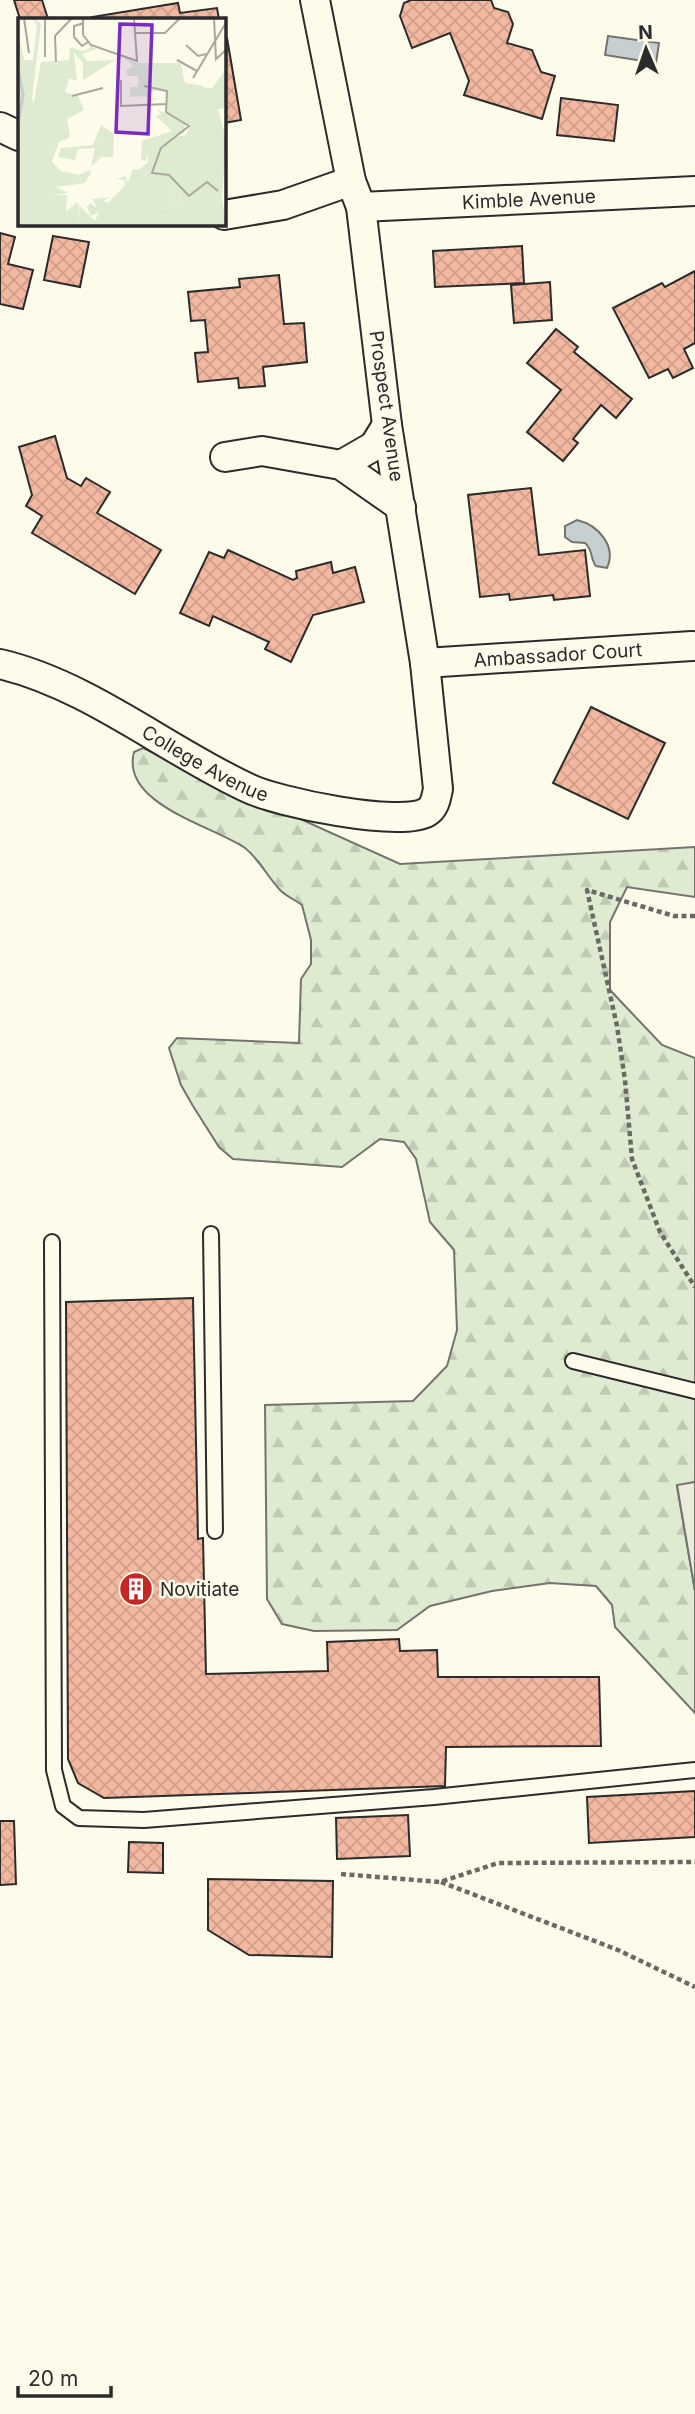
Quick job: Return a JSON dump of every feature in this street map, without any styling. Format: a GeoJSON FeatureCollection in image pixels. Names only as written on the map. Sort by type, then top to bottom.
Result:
{"type":"FeatureCollection","features":[{"type":"Feature","properties":{"kind":"street","name":"Prospect Avenue"},"geometry":{"type":"LineString","coordinates":[[315,0],[356,194],[387,425],[425,663],[438,789],[435,803],[426,813]]}},
{"type":"Feature","properties":{"kind":"street"},"geometry":{"type":"LineString","coordinates":[[0,127],[18,136]]}},
{"type":"Feature","properties":{"kind":"street","name":"Kimble Avenue"},"geometry":{"type":"LineString","coordinates":[[226,215],[356,194],[695,191]]}},
{"type":"Feature","properties":{"kind":"street"},"geometry":{"type":"LineString","coordinates":[[341,465],[374,446],[387,425]]}},
{"type":"Feature","properties":{"kind":"street"},"geometry":{"type":"LineString","coordinates":[[225,457],[262,451],[341,465],[401,507]]}},
{"type":"Feature","properties":{"kind":"street","name":"Ambassador Court"},"geometry":{"type":"LineString","coordinates":[[425,663],[692,646]]}},
{"type":"Feature","properties":{"kind":"street","name":"College Avenue"},"geometry":{"type":"LineString","coordinates":[[0,664],[19,668],[67,687],[250,790],[385,818],[426,813]]}},
{"type":"Feature","properties":{"kind":"lane"},"geometry":{"type":"LineString","coordinates":[[211,1234],[215,1531]]}},
{"type":"Feature","properties":{"kind":"lane"},"geometry":{"type":"LineString","coordinates":[[52,1242],[54,1770],[64,1806],[79,1818],[144,1820],[420,1798],[695,1770]]}},
{"type":"Feature","properties":{"kind":"lane"},"geometry":{"type":"LineString","coordinates":[[573,1361],[695,1391]]}},
{"type":"Feature","properties":{"kind":"path"},"geometry":{"type":"LineString","coordinates":[[695,916],[674,916],[587,890],[617,1026],[632,1159],[660,1232],[695,1287]]}},
{"type":"Feature","properties":{"kind":"path"},"geometry":{"type":"LineString","coordinates":[[440,1882],[499,1863],[695,1862]]}},
{"type":"Feature","properties":{"kind":"path"},"geometry":{"type":"LineString","coordinates":[[341,1874],[440,1882],[618,1950],[695,1987]]}},
{"type":"Feature","properties":{"kind":"green space"},"geometry":{"type":"Polygon","coordinates":[[[143,748],[400,864],[695,847],[695,897],[627,887],[610,922],[610,990],[662,1045],[695,1058],[695,1482],[677,1486],[695,1591],[695,1713],[615,1627],[612,1605],[596,1586],[550,1583],[492,1591],[430,1606],[397,1630],[314,1631],[282,1624],[267,1599],[265,1405],[413,1401],[447,1366],[457,1330],[454,1250],[430,1222],[416,1159],[404,1142],[380,1139],[342,1167],[233,1159],[219,1147],[193,1106],[181,1085],[169,1048],[177,1038],[299,1043],[301,979],[311,964],[311,940],[302,905],[280,890],[250,852],[172,811],[141,786],[133,770],[134,752],[143,748]]]}},
{"type":"Feature","properties":{"kind":"shaded area"},"geometry":{"type":"Polygon","coordinates":[[[608,36],[659,43],[656,63],[605,55],[608,36]]]}},
{"type":"Feature","properties":{"kind":"shaded area"},"geometry":{"type":"Polygon","coordinates":[[[577,520],[592,527],[604,538],[609,552],[607,568],[596,566],[585,543],[572,542],[565,537],[565,526],[577,520]]]}},
{"type":"Feature","properties":{"kind":"shaded area"},"geometry":{"type":"Polygon","coordinates":[[[695,1482],[695,1591],[677,1485],[695,1482]]]}},
{"type":"Feature","properties":{"kind":"building"},"geometry":{"type":"Polygon","coordinates":[[[14,0],[42,0],[48,18],[20,18],[14,0]]]}},
{"type":"Feature","properties":{"kind":"building"},"geometry":{"type":"Polygon","coordinates":[[[411,0],[491,0],[494,8],[508,12],[513,24],[507,43],[532,50],[541,72],[555,76],[542,119],[464,95],[469,81],[450,33],[412,48],[400,16],[404,3],[411,0]]]}},
{"type":"Feature","properties":{"kind":"building"},"geometry":{"type":"Polygon","coordinates":[[[178,3],[180,13],[217,8],[219,18],[92,18],[178,3]]]}},
{"type":"Feature","properties":{"kind":"building"},"geometry":{"type":"Polygon","coordinates":[[[226,38],[241,120],[226,123],[226,38]]]}},
{"type":"Feature","properties":{"kind":"building"},"geometry":{"type":"Polygon","coordinates":[[[561,98],[618,105],[614,141],[557,135],[561,98]]]}},
{"type":"Feature","properties":{"kind":"building"},"geometry":{"type":"Polygon","coordinates":[[[0,233],[15,237],[8,264],[33,270],[23,309],[0,304],[0,233]]]}},
{"type":"Feature","properties":{"kind":"building"},"geometry":{"type":"Polygon","coordinates":[[[53,236],[89,242],[80,287],[44,280],[53,236]]]}},
{"type":"Feature","properties":{"kind":"building"},"geometry":{"type":"Polygon","coordinates":[[[522,246],[524,283],[435,287],[433,251],[522,246]]]}},
{"type":"Feature","properties":{"kind":"building"},"geometry":{"type":"Polygon","coordinates":[[[695,271],[695,343],[684,349],[693,368],[673,378],[668,369],[649,378],[613,308],[662,283],[665,287],[695,271]]]}},
{"type":"Feature","properties":{"kind":"building"},"geometry":{"type":"Polygon","coordinates":[[[279,275],[284,324],[304,323],[307,362],[263,367],[265,386],[239,388],[238,378],[198,382],[195,353],[208,352],[205,320],[191,321],[188,292],[240,287],[239,279],[279,275]]]}},
{"type":"Feature","properties":{"kind":"building"},"geometry":{"type":"Polygon","coordinates":[[[550,282],[552,320],[514,323],[511,285],[550,282]]]}},
{"type":"Feature","properties":{"kind":"building"},"geometry":{"type":"Polygon","coordinates":[[[556,329],[578,347],[574,352],[632,399],[616,418],[601,405],[573,439],[578,443],[563,461],[527,432],[561,390],[527,363],[556,329]]]}},
{"type":"Feature","properties":{"kind":"building"},"geometry":{"type":"Polygon","coordinates":[[[55,436],[67,478],[81,486],[86,478],[110,492],[97,513],[161,550],[135,594],[32,533],[42,516],[26,506],[32,495],[19,447],[55,436]]]}},
{"type":"Feature","properties":{"kind":"building"},"geometry":{"type":"Polygon","coordinates":[[[531,488],[539,555],[585,550],[590,596],[554,600],[553,595],[510,600],[509,594],[480,597],[468,495],[531,488]]]}},
{"type":"Feature","properties":{"kind":"building"},"geometry":{"type":"Polygon","coordinates":[[[228,550],[293,580],[297,578],[296,571],[331,562],[333,573],[355,567],[364,602],[313,615],[291,662],[265,649],[269,642],[213,616],[209,626],[180,613],[209,552],[224,558],[228,550]]]}},
{"type":"Feature","properties":{"kind":"building"},"geometry":{"type":"Polygon","coordinates":[[[591,707],[665,743],[628,819],[553,783],[591,707]]]}},
{"type":"Feature","properties":{"kind":"building","name":"Novitiate"},"geometry":{"type":"Polygon","coordinates":[[[193,1298],[198,1539],[203,1538],[206,1674],[328,1671],[327,1642],[399,1639],[400,1651],[437,1650],[438,1677],[599,1677],[601,1746],[446,1747],[445,1786],[104,1798],[78,1783],[68,1759],[66,1302],[193,1298]]]}},
{"type":"Feature","properties":{"kind":"building"},"geometry":{"type":"Polygon","coordinates":[[[695,1791],[695,1837],[589,1843],[587,1797],[695,1791]]]}},
{"type":"Feature","properties":{"kind":"building"},"geometry":{"type":"Polygon","coordinates":[[[408,1815],[410,1856],[337,1859],[336,1818],[408,1815]]]}},
{"type":"Feature","properties":{"kind":"building"},"geometry":{"type":"Polygon","coordinates":[[[0,1821],[14,1821],[16,1884],[0,1885],[0,1821]]]}},
{"type":"Feature","properties":{"kind":"building"},"geometry":{"type":"Polygon","coordinates":[[[129,1842],[163,1843],[163,1873],[128,1872],[129,1842]]]}},
{"type":"Feature","properties":{"kind":"building"},"geometry":{"type":"Polygon","coordinates":[[[208,1879],[333,1881],[332,1957],[249,1955],[208,1930],[208,1879]]]}},
{"type":"Feature","properties":{"kind":"place","name":"Novitiate"},"geometry":{"type":"Point","coordinates":[136,1589]}}]}
